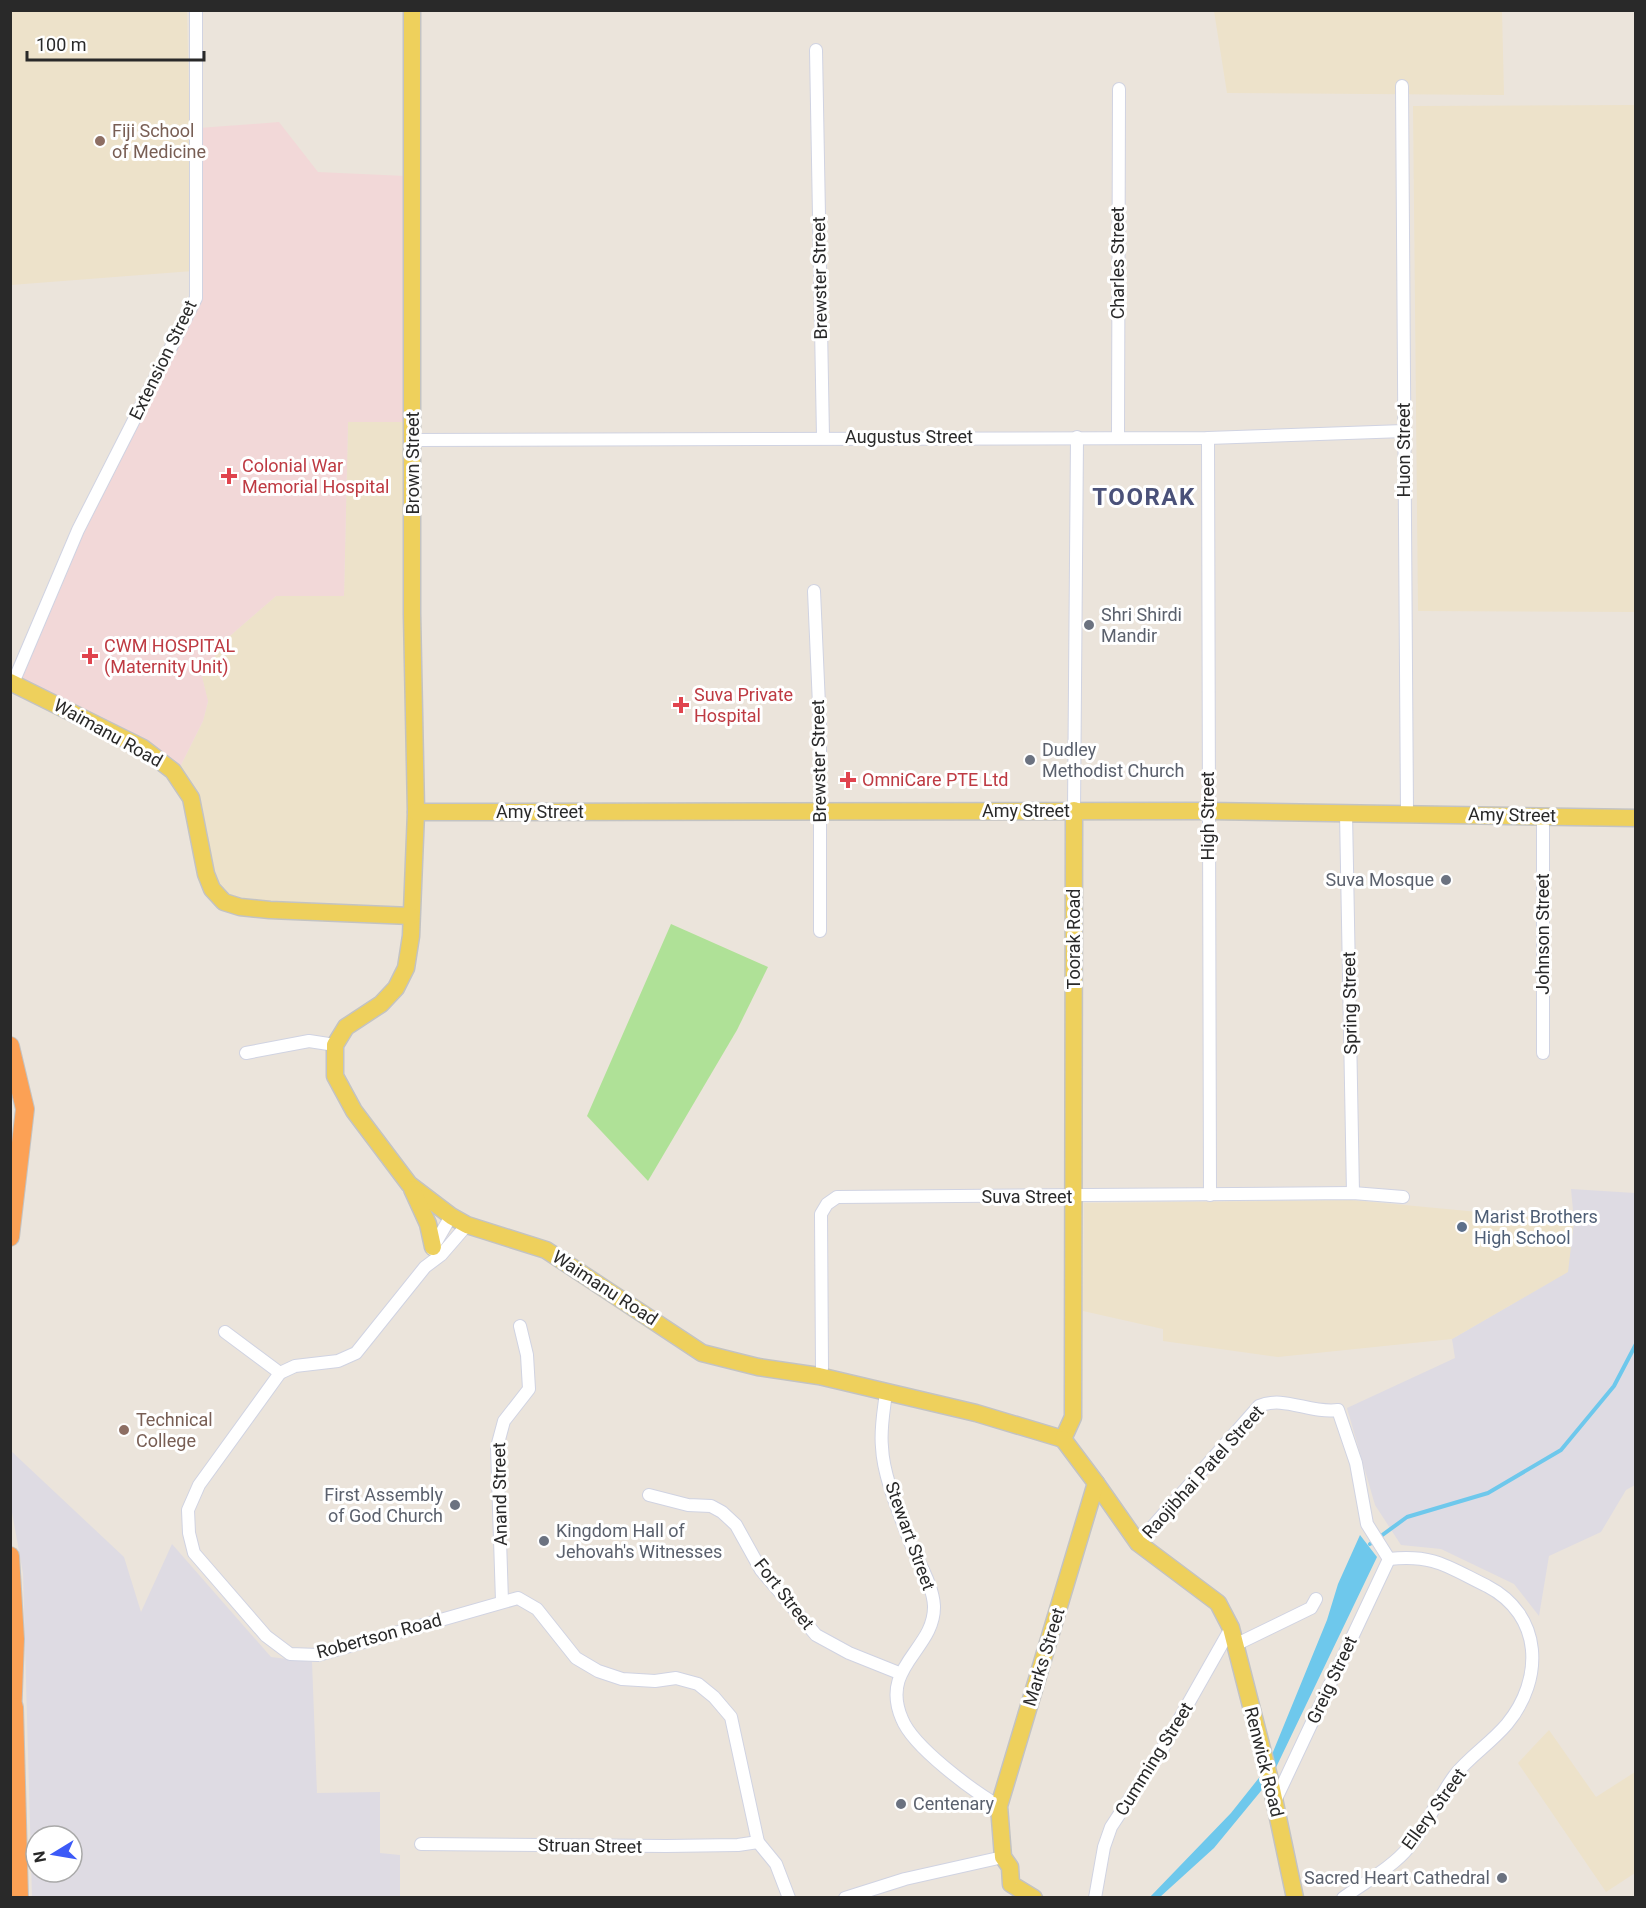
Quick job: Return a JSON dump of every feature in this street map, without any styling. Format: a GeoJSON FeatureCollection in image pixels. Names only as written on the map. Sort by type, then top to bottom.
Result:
{"type":"FeatureCollection","features":[{"type":"Feature","properties":{"kind":"highway"},"geometry":{"type":"LineString","coordinates":[[10,1046],[25,1109],[10,1237]]}},
{"type":"Feature","properties":{"kind":"highway"},"geometry":{"type":"LineString","coordinates":[[10,1556],[15,1630],[12,1712],[19,1898]]}},
{"type":"Feature","properties":{"kind":"highway"},"geometry":{"type":"LineString","coordinates":[[10,1729],[12,1712]]}},
{"type":"Feature","properties":{"kind":"main road","name":"Brown Street"},"geometry":{"type":"LineString","coordinates":[[411,916],[416,812],[412,614],[412,10]]}},
{"type":"Feature","properties":{"kind":"main road","name":"Waimanu Road"},"geometry":{"type":"LineString","coordinates":[[12,682],[143,748],[173,771],[191,798],[206,874],[212,889],[224,902],[240,908],[411,916]]}},
{"type":"Feature","properties":{"kind":"main road","name":"Amy Street"},"geometry":{"type":"LineString","coordinates":[[416,812],[1074,810],[1635,818]]}},
{"type":"Feature","properties":{"kind":"main road","name":"Toorak Road"},"geometry":{"type":"LineString","coordinates":[[1063,1438],[1073,1417],[1074,810]]}},
{"type":"Feature","properties":{"kind":"main road"},"geometry":{"type":"LineString","coordinates":[[335,1045],[346,1027],[381,1004],[396,988],[406,968],[411,936],[411,916]]}},
{"type":"Feature","properties":{"kind":"main road","name":"Waimanu Road"},"geometry":{"type":"LineString","coordinates":[[335,1045],[335,1076],[354,1111],[410,1184],[466,1225],[546,1250],[702,1353],[758,1367],[819,1376],[976,1413],[1063,1438]]}},
{"type":"Feature","properties":{"kind":"main road"},"geometry":{"type":"LineString","coordinates":[[410,1184],[428,1224],[433,1247]]}},
{"type":"Feature","properties":{"kind":"main road"},"geometry":{"type":"LineString","coordinates":[[1063,1438],[1138,1542],[1218,1603],[1233,1636]]}},
{"type":"Feature","properties":{"kind":"main road","name":"Marks Street"},"geometry":{"type":"LineString","coordinates":[[1010,1891],[1011,1867],[1004,1857],[999,1806],[1096,1483]]}},
{"type":"Feature","properties":{"kind":"main road","name":"Renwick Road"},"geometry":{"type":"LineString","coordinates":[[1233,1636],[1275,1801],[1295,1898]]}},
{"type":"Feature","properties":{"kind":"main road"},"geometry":{"type":"LineString","coordinates":[[1010,1891],[1034,1898]]}},
{"type":"Feature","properties":{"kind":"street","name":"Extension Street"},"geometry":{"type":"LineString","coordinates":[[12,682],[78,530],[196,298],[196,10]]}},
{"type":"Feature","properties":{"kind":"street","name":"Brewster Street"},"geometry":{"type":"LineString","coordinates":[[816,50],[823,437]]}},
{"type":"Feature","properties":{"kind":"street","name":"Huon Street"},"geometry":{"type":"LineString","coordinates":[[1402,86],[1407,813]]}},
{"type":"Feature","properties":{"kind":"street","name":"Charles Street"},"geometry":{"type":"LineString","coordinates":[[1118,438],[1119,89]]}},
{"type":"Feature","properties":{"kind":"street","name":"Augustus Street"},"geometry":{"type":"LineString","coordinates":[[413,440],[823,437],[1208,438],[1404,431]]}},
{"type":"Feature","properties":{"kind":"street","name":"Toorak Road"},"geometry":{"type":"LineString","coordinates":[[1074,810],[1077,438]]}},
{"type":"Feature","properties":{"kind":"street","name":"High Street"},"geometry":{"type":"LineString","coordinates":[[1208,438],[1210,1195]]}},
{"type":"Feature","properties":{"kind":"street","name":"Brewster Street"},"geometry":{"type":"LineString","coordinates":[[814,591],[820,728],[820,931]]}},
{"type":"Feature","properties":{"kind":"street","name":"Spring Street"},"geometry":{"type":"LineString","coordinates":[[1346,813],[1353,1193]]}},
{"type":"Feature","properties":{"kind":"street","name":"Johnson Street"},"geometry":{"type":"LineString","coordinates":[[1543,816],[1543,1053]]}},
{"type":"Feature","properties":{"kind":"street"},"geometry":{"type":"LineString","coordinates":[[246,1053],[309,1041],[335,1045]]}},
{"type":"Feature","properties":{"kind":"street","name":"Suva Street"},"geometry":{"type":"LineString","coordinates":[[819,1376],[822,1368],[821,1214],[827,1204],[837,1197],[1074,1197],[1353,1193],[1403,1197]]}},
{"type":"Feature","properties":{"kind":"street"},"geometry":{"type":"LineString","coordinates":[[425,1267],[433,1247],[451,1216]]}},
{"type":"Feature","properties":{"kind":"street"},"geometry":{"type":"LineString","coordinates":[[225,1332],[280,1373],[295,1366],[338,1361],[356,1353],[425,1267],[441,1255],[466,1225]]}},
{"type":"Feature","properties":{"kind":"street","name":"Anand Street"},"geometry":{"type":"LineString","coordinates":[[502,1601],[496,1447],[504,1421],[529,1389],[527,1354],[520,1326]]}},
{"type":"Feature","properties":{"kind":"street","name":"Robertson Road"},"geometry":{"type":"LineString","coordinates":[[280,1373],[199,1485],[188,1510],[189,1533],[194,1553],[266,1636],[290,1653],[318,1655],[518,1598],[537,1609],[576,1658],[598,1671],[622,1679],[655,1681],[676,1678],[698,1684],[714,1697],[731,1717],[758,1842],[776,1864],[789,1898]]}},
{"type":"Feature","properties":{"kind":"street","name":"Stewart Street"},"geometry":{"type":"LineString","coordinates":[[886,1392],[882,1448],[885,1467],[899,1514],[930,1590],[934,1607],[930,1624],[899,1673]]}},
{"type":"Feature","properties":{"kind":"street","name":"Raojibhai Patel Street"},"geometry":{"type":"LineString","coordinates":[[1138,1542],[1259,1406],[1270,1401],[1323,1412],[1338,1410],[1356,1463],[1367,1524],[1389,1559]]}},
{"type":"Feature","properties":{"kind":"street","name":"Fort Street"},"geometry":{"type":"LineString","coordinates":[[649,1495],[688,1505],[711,1506],[722,1512],[736,1526],[761,1570],[816,1635],[849,1653],[899,1673]]}},
{"type":"Feature","properties":{"kind":"street","name":"Ellery Street"},"geometry":{"type":"LineString","coordinates":[[1343,1898],[1407,1850],[1456,1774],[1498,1733],[1521,1704],[1531,1674],[1531,1639],[1527,1625],[1521,1614],[1502,1594],[1435,1560],[1415,1556],[1389,1559]]}},
{"type":"Feature","properties":{"kind":"street","name":"Greig Street"},"geometry":{"type":"LineString","coordinates":[[1275,1801],[1389,1559]]}},
{"type":"Feature","properties":{"kind":"street"},"geometry":{"type":"LineString","coordinates":[[1233,1636],[1311,1608],[1316,1599]]}},
{"type":"Feature","properties":{"kind":"street","name":"Cumming Street"},"geometry":{"type":"LineString","coordinates":[[1095,1898],[1104,1847],[1111,1827],[1233,1636]]}},
{"type":"Feature","properties":{"kind":"street"},"geometry":{"type":"LineString","coordinates":[[899,1673],[897,1697],[902,1719],[916,1741],[980,1796],[999,1806]]}},
{"type":"Feature","properties":{"kind":"street","name":"Struan Street"},"geometry":{"type":"LineString","coordinates":[[421,1844],[666,1846],[738,1845],[758,1842]]}},
{"type":"Feature","properties":{"kind":"street"},"geometry":{"type":"LineString","coordinates":[[845,1898],[905,1880],[1004,1857]]}},
{"type":"Feature","properties":{"kind":"shaded area","name":"Fiji School of Medicine"},"geometry":{"type":"Polygon","coordinates":[[[10,11],[187,11],[193,271],[11,285],[10,11]]]}},
{"type":"Feature","properties":{"kind":"shaded area"},"geometry":{"type":"Polygon","coordinates":[[[1214,11],[1502,11],[1504,95],[1227,93],[1214,11]]]}},
{"type":"Feature","properties":{"kind":"shaded area"},"geometry":{"type":"Polygon","coordinates":[[[1635,105],[1635,612],[1418,611],[1413,106],[1635,105]]]}},
{"type":"Feature","properties":{"kind":"shaded area","name":"Colonial War Memorial Hospital"},"geometry":{"type":"Polygon","coordinates":[[[279,122],[318,172],[406,176],[406,422],[348,422],[344,596],[276,596],[224,641],[202,677],[208,701],[203,721],[179,769],[17,685],[83,531],[201,301],[199,128],[279,122]]]}},
{"type":"Feature","properties":{"kind":"shaded area"},"geometry":{"type":"Polygon","coordinates":[[[348,422],[406,422],[410,900],[403,916],[242,903],[227,898],[212,876],[179,769],[203,721],[208,702],[202,677],[224,641],[276,596],[344,596],[348,422]]]}},
{"type":"Feature","properties":{"kind":"shaded area"},"geometry":{"type":"Polygon","coordinates":[[[1571,1189],[1635,1193],[1635,1485],[1626,1490],[1601,1532],[1549,1556],[1539,1616],[1514,1584],[1441,1549],[1401,1545],[1375,1505],[1347,1408],[1455,1358],[1452,1339],[1567,1272],[1574,1221],[1571,1189]]]}},
{"type":"Feature","properties":{"kind":"shaded area"},"geometry":{"type":"Polygon","coordinates":[[[1351,1200],[1574,1221],[1568,1272],[1452,1339],[1278,1357],[1163,1341],[1163,1329],[1083,1311],[1084,1203],[1351,1200]]]}},
{"type":"Feature","properties":{"kind":"shaded area"},"geometry":{"type":"Polygon","coordinates":[[[10,1450],[124,1557],[141,1612],[172,1544],[271,1657],[312,1662],[317,1793],[380,1792],[380,1853],[400,1855],[400,1897],[32,1897],[32,1884],[84,1884],[84,1824],[30,1824],[23,1573],[11,1507],[10,1450]]]}},
{"type":"Feature","properties":{"kind":"shaded area"},"geometry":{"type":"Polygon","coordinates":[[[1549,1730],[1596,1797],[1635,1772],[1635,1873],[1606,1892],[1518,1763],[1549,1730]]]}},
{"type":"Feature","properties":{"kind":"green space"},"geometry":{"type":"Polygon","coordinates":[[[671,924],[768,967],[737,1030],[648,1181],[587,1116],[671,924]]]}},
{"type":"Feature","properties":{"kind":"water"},"geometry":{"type":"Polygon","coordinates":[[[1360,1535],[1377,1557],[1270,1780],[1214,1848],[1160,1897],[1149,1898],[1231,1813],[1266,1769],[1327,1620],[1338,1584],[1360,1535]]]}},
{"type":"Feature","properties":{"kind":"waterway"},"geometry":{"type":"LineString","coordinates":[[1370,1544],[1407,1517],[1488,1493],[1561,1450],[1614,1386],[1636,1344]]}},
{"type":"Feature","properties":{"kind":"place","name":"Fiji School of Medicine"},"geometry":{"type":"Point","coordinates":[100,141]}},
{"type":"Feature","properties":{"kind":"place","name":"Colonial War Memorial Hospital"},"geometry":{"type":"Point","coordinates":[229,476]}},
{"type":"Feature","properties":{"kind":"place","name":"Shri Shirdi Mandir"},"geometry":{"type":"Point","coordinates":[1089,625]}},
{"type":"Feature","properties":{"kind":"place","name":"CWM HOSPITAL (Maternity Unit)"},"geometry":{"type":"Point","coordinates":[90,656]}},
{"type":"Feature","properties":{"kind":"place","name":"Suva Private Hospital"},"geometry":{"type":"Point","coordinates":[681,705]}},
{"type":"Feature","properties":{"kind":"place","name":"Dudley Methodist Church"},"geometry":{"type":"Point","coordinates":[1030,760]}},
{"type":"Feature","properties":{"kind":"place","name":"OmniCare PTE Ltd"},"geometry":{"type":"Point","coordinates":[848,780]}},
{"type":"Feature","properties":{"kind":"place","name":"Suva Mosque"},"geometry":{"type":"Point","coordinates":[1446,880]}},
{"type":"Feature","properties":{"kind":"place","name":"Marist Brothers High School"},"geometry":{"type":"Point","coordinates":[1462,1227]}},
{"type":"Feature","properties":{"kind":"place","name":"Technical College"},"geometry":{"type":"Point","coordinates":[124,1430]}},
{"type":"Feature","properties":{"kind":"place","name":"First Assembly of God Church"},"geometry":{"type":"Point","coordinates":[455,1505]}},
{"type":"Feature","properties":{"kind":"place","name":"Kingdom Hall of Jehovah's Witnesses"},"geometry":{"type":"Point","coordinates":[544,1541]}},
{"type":"Feature","properties":{"kind":"place","name":"Centenary"},"geometry":{"type":"Point","coordinates":[901,1804]}},
{"type":"Feature","properties":{"kind":"place","name":"Sacred Heart Cathedral"},"geometry":{"type":"Point","coordinates":[1502,1878]}},
{"type":"Feature","properties":{"kind":"district","name":"TOORAK"},"geometry":{"type":"Point","coordinates":[1144,497]}}]}
